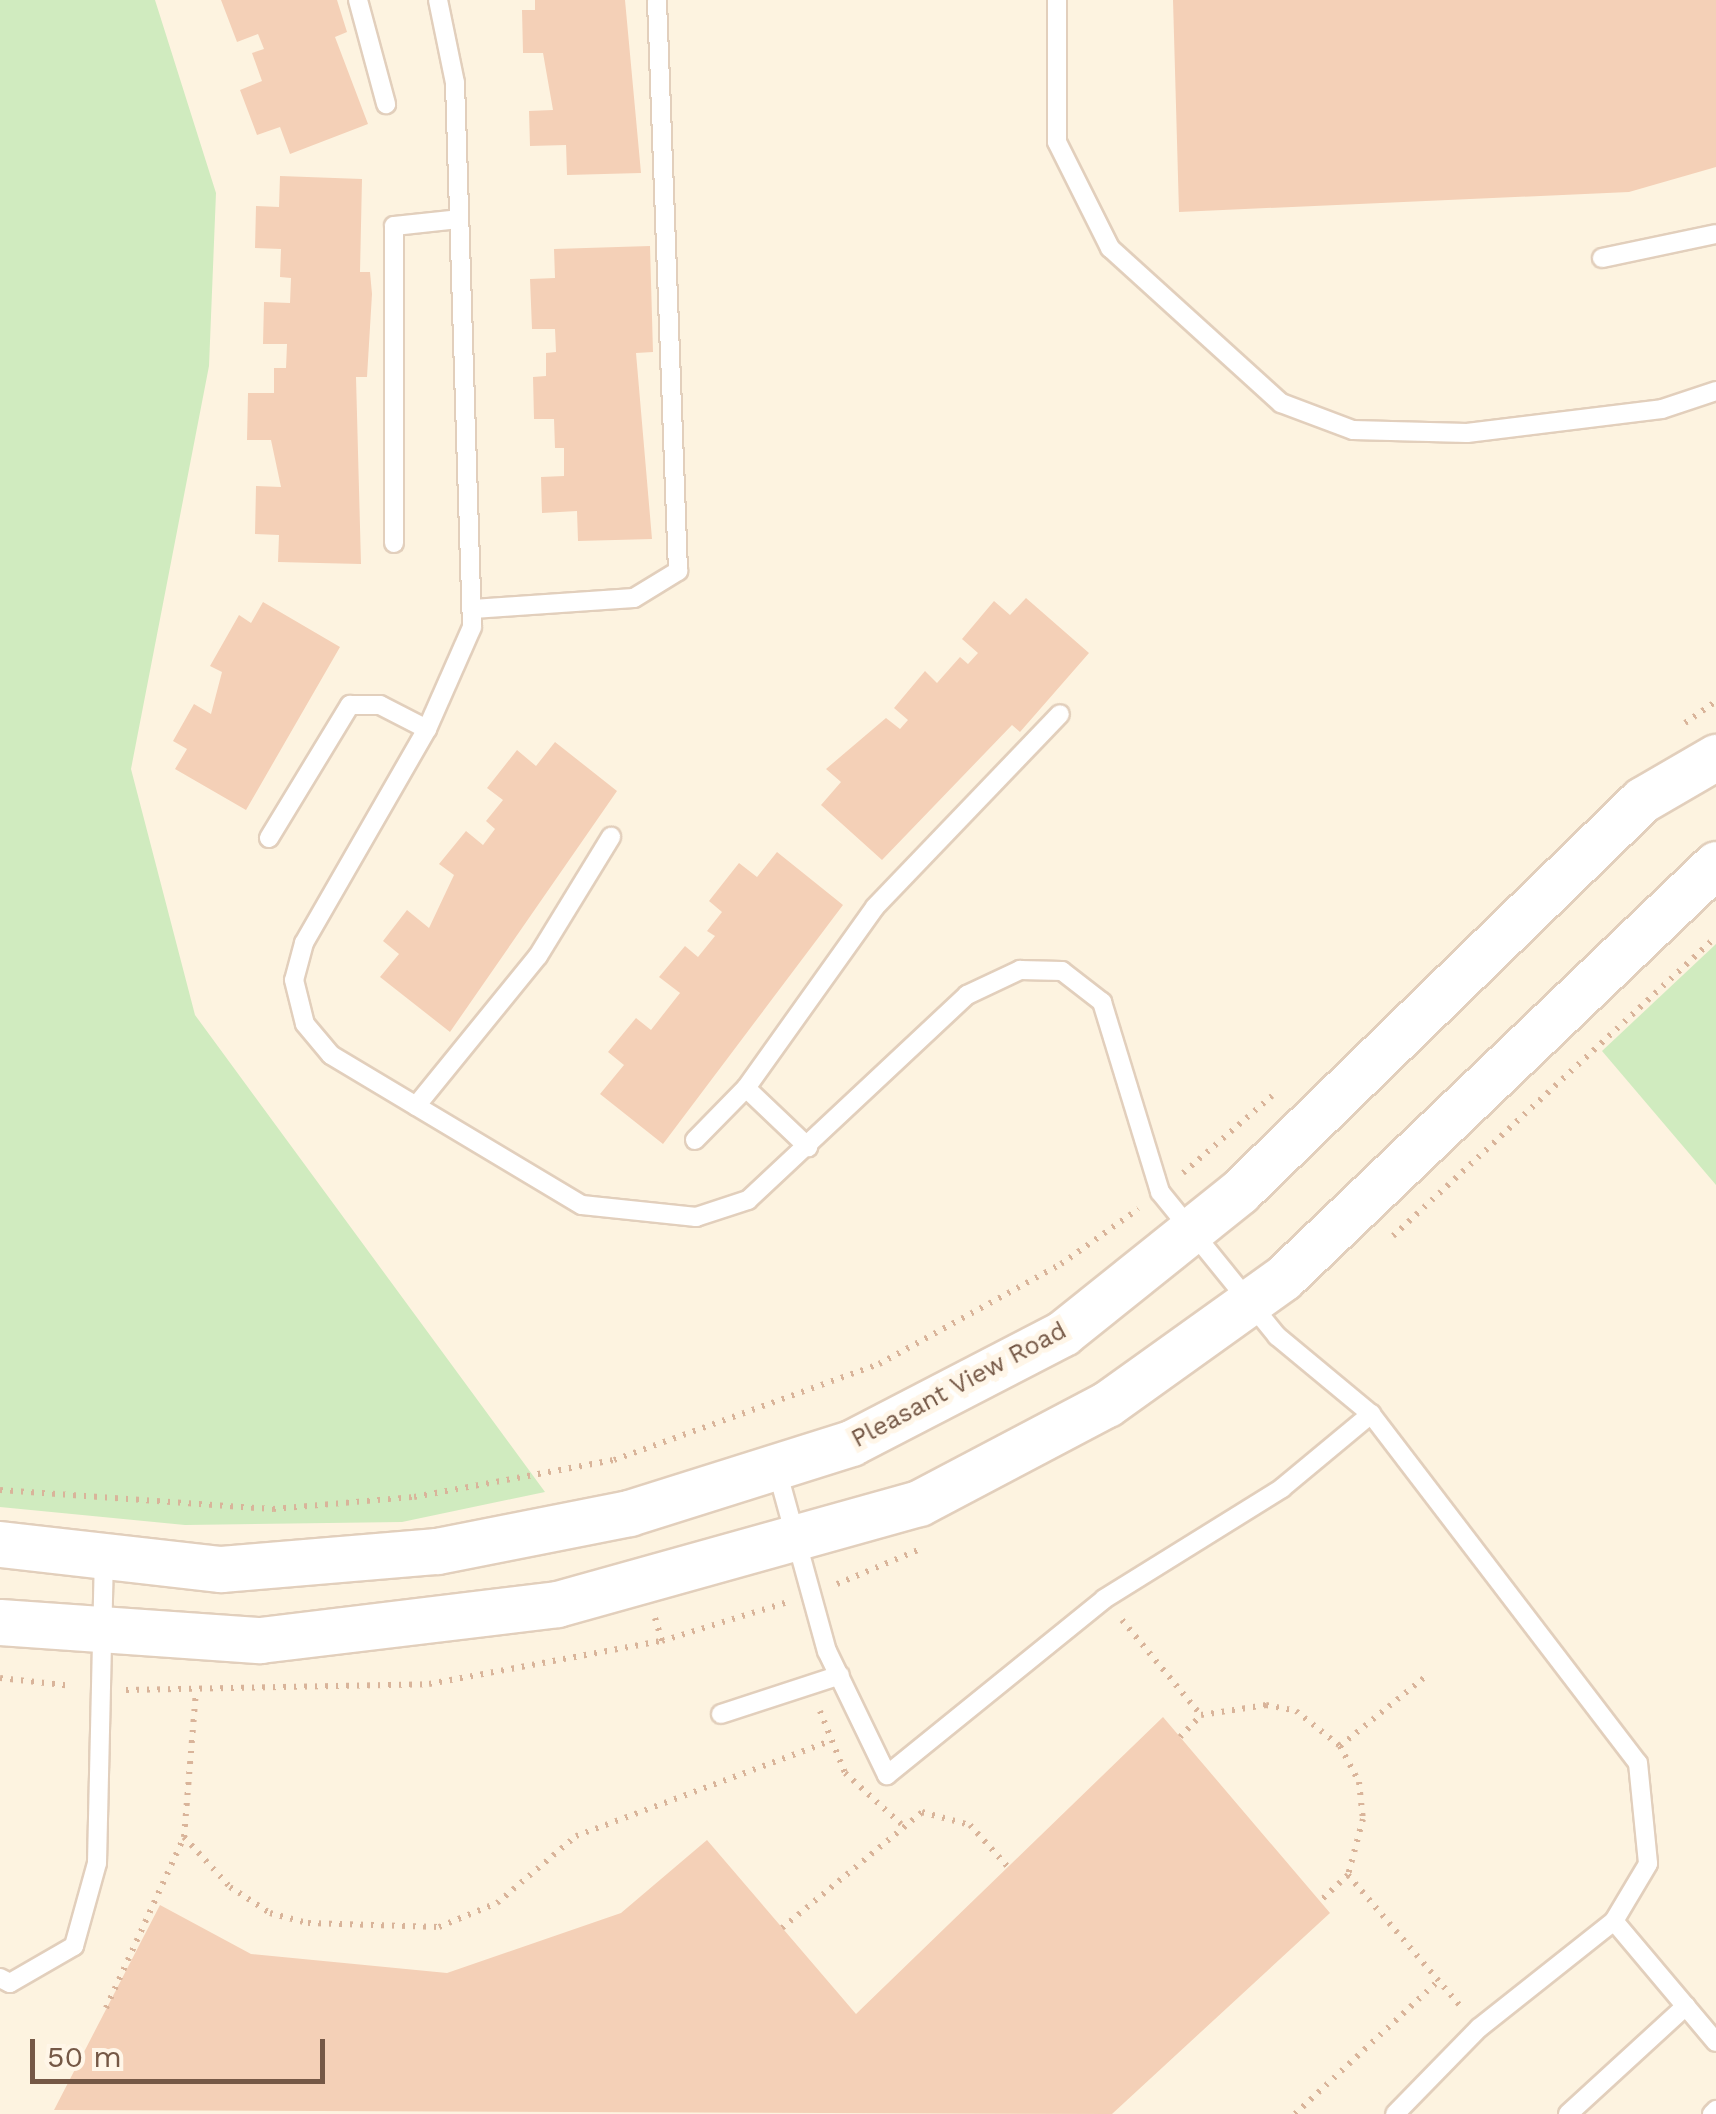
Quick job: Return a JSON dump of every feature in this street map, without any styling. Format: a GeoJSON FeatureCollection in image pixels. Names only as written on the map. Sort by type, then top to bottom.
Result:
{"type":"FeatureCollection","features":[{"type":"Feature","properties":{"kind":"street","name":"Pleasant View Road"},"geometry":{"type":"LineString","coordinates":[[0,1544],[221,1569],[437,1551],[629,1514],[851,1444],[1064,1333],[1193,1229],[1642,800],[1716,756]]}},
{"type":"Feature","properties":{"kind":"street"},"geometry":{"type":"LineString","coordinates":[[0,1622],[106,1634],[260,1640],[557,1604],[919,1503],[1107,1404],[1250,1302],[1716,864]]}},
{"type":"Feature","properties":{"kind":"lane"},"geometry":{"type":"LineString","coordinates":[[358,0],[386,104]]}},
{"type":"Feature","properties":{"kind":"lane"},"geometry":{"type":"LineString","coordinates":[[438,0],[454,83],[473,609],[461,663],[304,943],[294,980],[304,1024],[330,1055],[582,1205],[642,1218],[696,1216],[748,1200],[967,996],[1020,970],[1062,971],[1102,1002],[1160,1192],[1250,1302],[1371,1414],[1638,1763],[1648,1864],[1614,1921],[1478,2028],[1395,2114]]}},
{"type":"Feature","properties":{"kind":"lane"},"geometry":{"type":"LineString","coordinates":[[473,609],[634,598],[678,571],[657,0]]}},
{"type":"Feature","properties":{"kind":"lane"},"geometry":{"type":"LineString","coordinates":[[1057,0],[1057,142],[1110,248],[1281,403],[1353,430],[1467,433],[1662,409],[1716,392]]}},
{"type":"Feature","properties":{"kind":"lane"},"geometry":{"type":"LineString","coordinates":[[394,543],[394,226],[459,219]]}},
{"type":"Feature","properties":{"kind":"lane"},"geometry":{"type":"LineString","coordinates":[[1602,258],[1716,234]]}},
{"type":"Feature","properties":{"kind":"lane"},"geometry":{"type":"LineString","coordinates":[[269,838],[350,704],[380,705],[427,729]]}},
{"type":"Feature","properties":{"kind":"lane"},"geometry":{"type":"LineString","coordinates":[[695,1140],[746,1088],[876,906],[1060,714]]}},
{"type":"Feature","properties":{"kind":"lane"},"geometry":{"type":"LineString","coordinates":[[416,1106],[538,956],[611,837]]}},
{"type":"Feature","properties":{"kind":"lane"},"geometry":{"type":"LineString","coordinates":[[746,1088],[808,1146]]}},
{"type":"Feature","properties":{"kind":"lane"},"geometry":{"type":"LineString","coordinates":[[777,1470],[795,1540],[840,1675],[887,1775],[1104,1599],[1282,1488],[1371,1414]]}},
{"type":"Feature","properties":{"kind":"lane"},"geometry":{"type":"LineString","coordinates":[[0,1978],[10,1984],[74,1946],[97,1863],[106,1634],[104,1556]]}},
{"type":"Feature","properties":{"kind":"lane"},"geometry":{"type":"LineString","coordinates":[[721,1714],[840,1675]]}},
{"type":"Feature","properties":{"kind":"lane"},"geometry":{"type":"LineString","coordinates":[[1614,1921],[1716,2042]]}},
{"type":"Feature","properties":{"kind":"lane"},"geometry":{"type":"LineString","coordinates":[[1568,2114],[1686,2006]]}},
{"type":"Feature","properties":{"kind":"path"},"geometry":{"type":"LineString","coordinates":[[1680,726],[1716,701]]}},
{"type":"Feature","properties":{"kind":"path"},"geometry":{"type":"LineString","coordinates":[[0,1490],[273,1510],[414,1497],[614,1460],[798,1400],[945,1333],[1160,1192],[1289,1080]]}},
{"type":"Feature","properties":{"kind":"path"},"geometry":{"type":"LineString","coordinates":[[1104,1599],[1201,1715]]}},
{"type":"Feature","properties":{"kind":"path"},"geometry":{"type":"LineString","coordinates":[[1340,1746],[1425,1677]]}},
{"type":"Feature","properties":{"kind":"path"},"geometry":{"type":"LineString","coordinates":[[106,2008],[184,1837],[196,1692]]}},
{"type":"Feature","properties":{"kind":"path"},"geometry":{"type":"LineString","coordinates":[[1180,1737],[1201,1715],[1249,1706],[1296,1711],[1340,1746],[1360,1782],[1363,1820],[1348,1876],[1320,1901]]}},
{"type":"Feature","properties":{"kind":"path"},"geometry":{"type":"LineString","coordinates":[[184,1837],[230,1887],[270,1912],[308,1923],[439,1928],[497,1903],[576,1836],[830,1741]]}},
{"type":"Feature","properties":{"kind":"path"},"geometry":{"type":"LineString","coordinates":[[782,1928],[922,1812],[970,1824],[1008,1866]]}},
{"type":"Feature","properties":{"kind":"path"},"geometry":{"type":"LineString","coordinates":[[1348,1876],[1478,2028]]}},
{"type":"Feature","properties":{"kind":"path"},"geometry":{"type":"LineString","coordinates":[[1295,2114],[1438,1981]]}},
{"type":"Feature","properties":{"kind":"green space"},"geometry":{"type":"Polygon","coordinates":[[[0,0],[155,0],[216,193],[209,366],[131,769],[195,1015],[545,1492],[402,1522],[185,1525],[0,1507],[0,0]]]}},
{"type":"Feature","properties":{"kind":"green space"},"geometry":{"type":"Polygon","coordinates":[[[1716,944],[1716,1185],[1602,1051],[1716,944]]]}},
{"type":"Feature","properties":{"kind":"building"},"geometry":{"type":"Polygon","coordinates":[[[221,0],[337,0],[347,32],[335,37],[368,124],[290,154],[280,127],[257,135],[240,90],[262,81],[252,53],[264,49],[258,34],[237,42],[221,0]]]}},
{"type":"Feature","properties":{"kind":"building"},"geometry":{"type":"Polygon","coordinates":[[[535,0],[625,0],[641,173],[567,175],[566,145],[530,146],[529,111],[553,110],[543,53],[523,53],[522,10],[535,10],[535,0]]]}},
{"type":"Feature","properties":{"kind":"building"},"geometry":{"type":"Polygon","coordinates":[[[1173,0],[1716,0],[1716,167],[1629,192],[1179,212],[1173,0]]]}},
{"type":"Feature","properties":{"kind":"building"},"geometry":{"type":"Polygon","coordinates":[[[280,176],[362,179],[360,272],[370,272],[372,294],[367,377],[356,377],[361,564],[278,562],[279,535],[255,534],[256,486],[281,487],[271,440],[247,440],[248,393],[274,393],[274,368],[286,368],[287,344],[263,344],[264,302],[290,303],[291,278],[280,277],[281,249],[255,248],[256,206],[279,207],[280,176]]]}},
{"type":"Feature","properties":{"kind":"building"},"geometry":{"type":"Polygon","coordinates":[[[650,246],[653,352],[636,353],[652,539],[578,541],[577,511],[542,513],[541,477],[564,476],[564,448],[555,448],[554,419],[534,419],[533,377],[546,376],[546,353],[556,352],[555,329],[532,329],[530,279],[555,278],[554,249],[650,246]]]}},
{"type":"Feature","properties":{"kind":"building"},"geometry":{"type":"Polygon","coordinates":[[[1026,598],[1089,653],[1020,732],[1012,725],[882,860],[821,805],[841,782],[826,769],[886,718],[900,729],[908,720],[894,708],[925,671],[937,683],[960,657],[968,664],[978,653],[962,639],[994,601],[1010,615],[1026,598]]]}},
{"type":"Feature","properties":{"kind":"building"},"geometry":{"type":"Polygon","coordinates":[[[263,602],[340,647],[246,810],[175,769],[187,749],[173,741],[194,704],[211,714],[222,672],[210,666],[239,615],[251,623],[263,602]]]}},
{"type":"Feature","properties":{"kind":"building"},"geometry":{"type":"Polygon","coordinates":[[[555,742],[617,791],[450,1032],[380,977],[399,954],[383,941],[407,910],[429,928],[454,875],[439,864],[466,831],[483,845],[495,829],[486,821],[503,800],[487,788],[517,750],[536,766],[555,742]]]}},
{"type":"Feature","properties":{"kind":"building"},"geometry":{"type":"Polygon","coordinates":[[[777,852],[843,905],[663,1144],[600,1094],[624,1065],[608,1052],[636,1018],[651,1030],[680,993],[659,977],[685,946],[698,957],[715,936],[707,931],[722,912],[709,901],[739,863],[757,877],[777,852]]]}},
{"type":"Feature","properties":{"kind":"building"},"geometry":{"type":"Polygon","coordinates":[[[1163,1717],[1330,1913],[1112,2114],[54,2110],[160,1905],[251,1954],[447,1973],[621,1913],[707,1840],[856,2014],[1163,1717]]]}}]}
